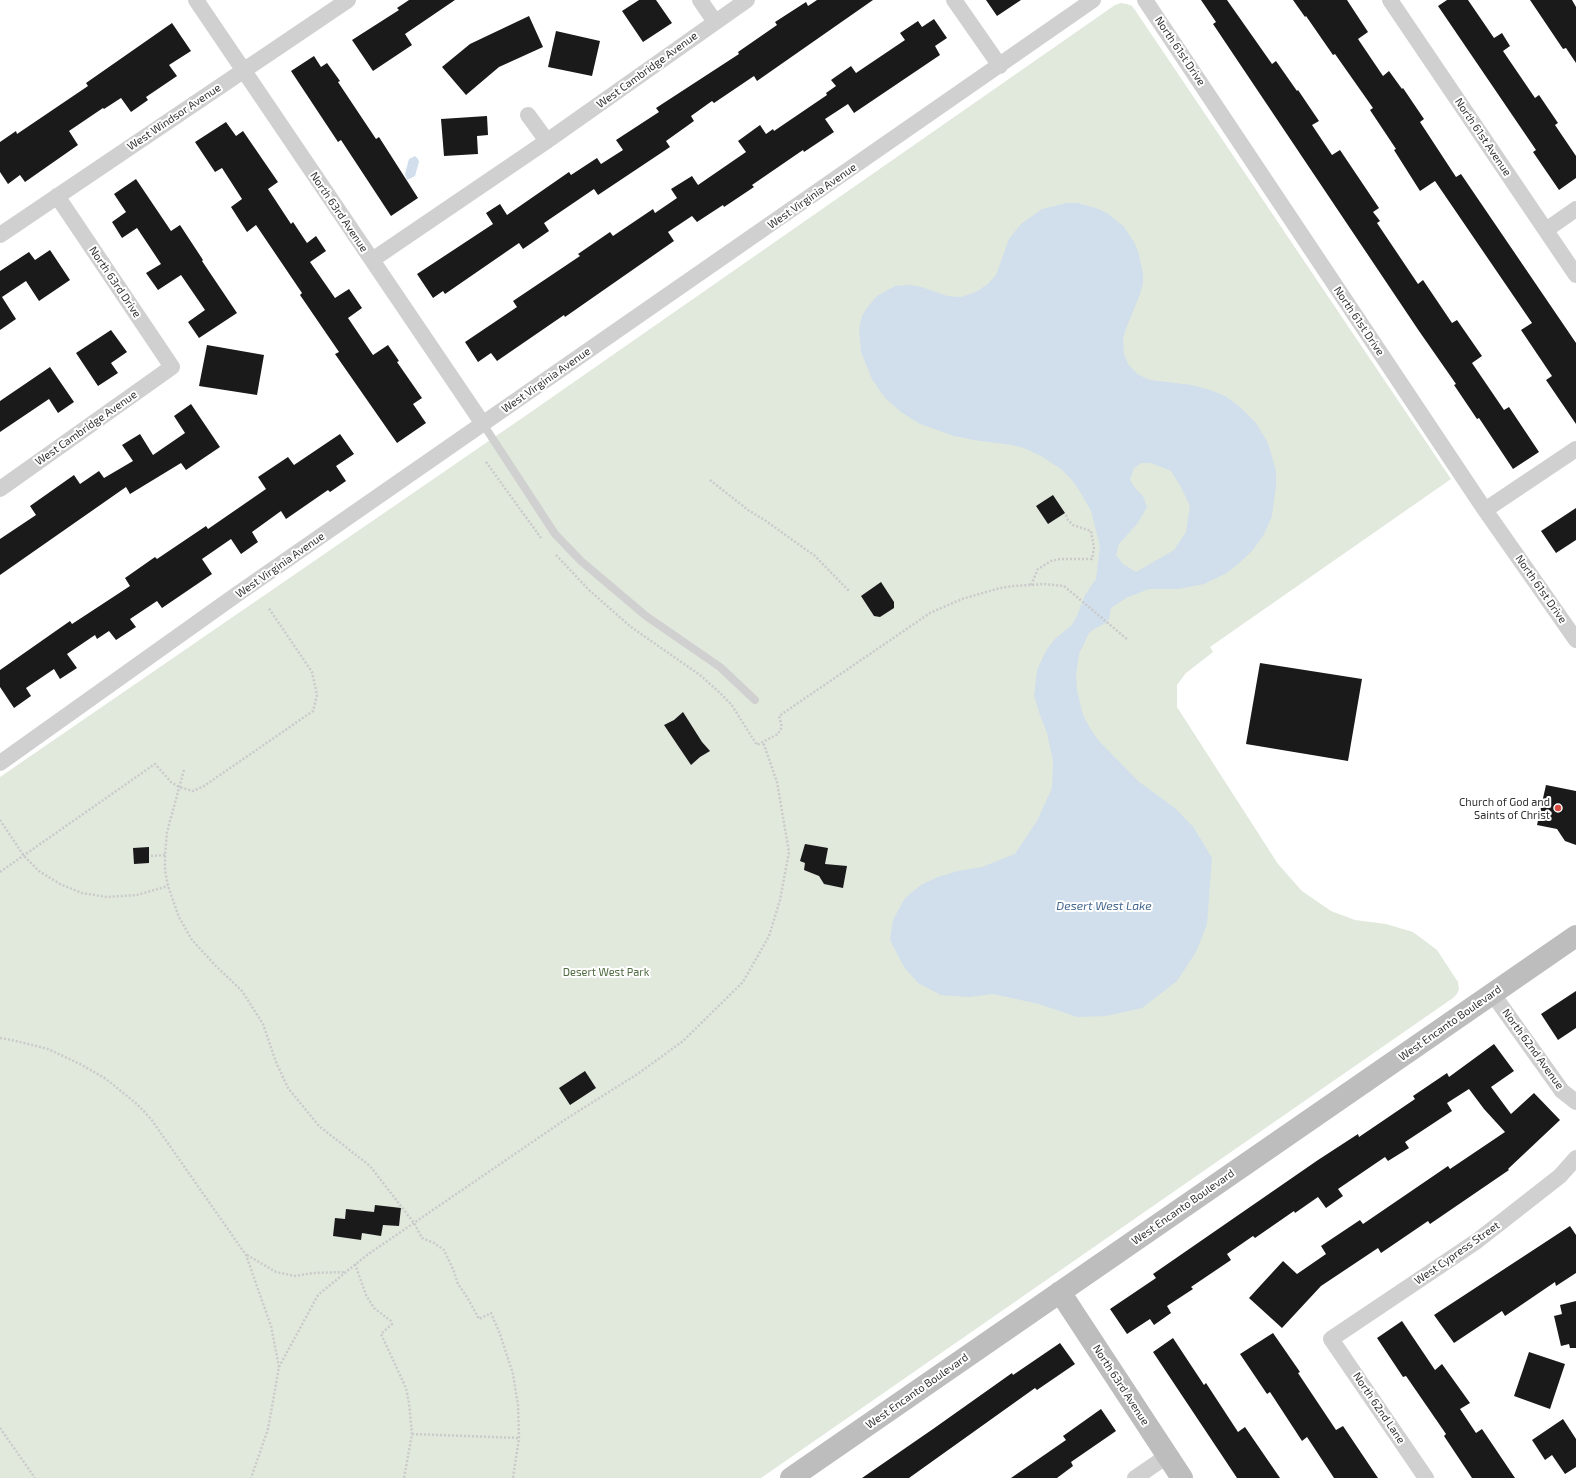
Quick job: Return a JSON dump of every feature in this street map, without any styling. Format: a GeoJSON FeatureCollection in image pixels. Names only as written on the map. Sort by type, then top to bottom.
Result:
{"type":"FeatureCollection","features":[{"type":"Feature","properties":{"kind":"street","name":"North 63rd Avenue"},"geometry":{"type":"LineString","coordinates":[[196,0],[483,424]]}},
{"type":"Feature","properties":{"kind":"street","name":"West Windsor Avenue"},"geometry":{"type":"LineString","coordinates":[[0,235],[348,0]]}},
{"type":"Feature","properties":{"kind":"street"},"geometry":{"type":"LineString","coordinates":[[700,0],[715,22]]}},
{"type":"Feature","properties":{"kind":"street","name":"West Cambridge Avenue"},"geometry":{"type":"LineString","coordinates":[[372,260],[547,142],[747,0]]}},
{"type":"Feature","properties":{"kind":"street"},"geometry":{"type":"LineString","coordinates":[[954,0],[1000,66]]}},
{"type":"Feature","properties":{"kind":"street","name":"West Virginia Avenue"},"geometry":{"type":"LineString","coordinates":[[0,763],[236,595],[1093,0]]}},
{"type":"Feature","properties":{"kind":"street","name":"North 61st Drive"},"geometry":{"type":"LineString","coordinates":[[1145,0],[1485,510],[1576,640]]}},
{"type":"Feature","properties":{"kind":"street","name":"North 61st Avenue"},"geometry":{"type":"LineString","coordinates":[[1390,0],[1576,275]]}},
{"type":"Feature","properties":{"kind":"street"},"geometry":{"type":"LineString","coordinates":[[528,115],[547,142]]}},
{"type":"Feature","properties":{"kind":"street","name":"North 63rd Drive"},"geometry":{"type":"LineString","coordinates":[[58,196],[172,367]]}},
{"type":"Feature","properties":{"kind":"street"},"geometry":{"type":"LineString","coordinates":[[1546,230],[1576,209]]}},
{"type":"Feature","properties":{"kind":"street","name":"West Cambridge Avenue"},"geometry":{"type":"LineString","coordinates":[[0,489],[172,367]]}},
{"type":"Feature","properties":{"kind":"street"},"geometry":{"type":"LineString","coordinates":[[1485,510],[1576,449]]}},
{"type":"Feature","properties":{"kind":"street","name":"West Encanto Boulevard"},"geometry":{"type":"LineString","coordinates":[[791,1478],[1576,936]]}},
{"type":"Feature","properties":{"kind":"street","name":"North 62nd Avenue"},"geometry":{"type":"LineString","coordinates":[[1492,994],[1562,1090],[1576,1102]]}},
{"type":"Feature","properties":{"kind":"street","name":"West Cypress Street"},"geometry":{"type":"LineString","coordinates":[[1331,1339],[1477,1241],[1560,1176],[1576,1158]]}},
{"type":"Feature","properties":{"kind":"street","name":"North 63rd Avenue"},"geometry":{"type":"LineString","coordinates":[[1060,1292],[1182,1478]]}},
{"type":"Feature","properties":{"kind":"street","name":"North 62nd Lane"},"geometry":{"type":"LineString","coordinates":[[1331,1339],[1426,1478]]}},
{"type":"Feature","properties":{"kind":"street"},"geometry":{"type":"LineString","coordinates":[[1135,1478],[1167,1456]]}},
{"type":"Feature","properties":{"kind":"lane"},"geometry":{"type":"LineString","coordinates":[[483,424],[555,534],[581,561],[646,616],[720,667],[755,700]]}},
{"type":"Feature","properties":{"kind":"path"},"geometry":{"type":"LineString","coordinates":[[710,480],[738,502],[815,556],[850,592]]}},
{"type":"Feature","properties":{"kind":"path"},"geometry":{"type":"LineString","coordinates":[[1032,585],[1038,569],[1046,563],[1060,559],[1092,559],[1094,548],[1091,531],[1073,525],[1068,520],[1065,513]]}},
{"type":"Feature","properties":{"kind":"path"},"geometry":{"type":"LineString","coordinates":[[736,712],[757,745],[778,734],[782,727],[779,716],[930,613],[962,599],[1000,588],[1044,584],[1064,586],[1128,640]]}},
{"type":"Feature","properties":{"kind":"path"},"geometry":{"type":"LineString","coordinates":[[0,872],[155,764],[171,782],[179,787],[192,791],[204,786],[313,711],[317,695],[312,672],[268,607]]}},
{"type":"Feature","properties":{"kind":"path"},"geometry":{"type":"LineString","coordinates":[[251,1478],[268,1429],[279,1367],[318,1295],[355,1264],[566,1119],[639,1073],[683,1041],[743,982],[769,936],[780,900],[789,852],[778,782],[763,742]]}},
{"type":"Feature","properties":{"kind":"path"},"geometry":{"type":"LineString","coordinates":[[184,770],[168,832],[165,855],[165,870],[168,886],[179,917],[192,940],[215,965],[242,990],[263,1024],[276,1062],[288,1088],[319,1126],[370,1166],[414,1223],[422,1238],[434,1243],[444,1250],[458,1284],[479,1319],[491,1313],[513,1374],[518,1405],[519,1438],[513,1478]]}},
{"type":"Feature","properties":{"kind":"path"},"geometry":{"type":"LineString","coordinates":[[0,820],[24,856],[39,871],[60,884],[82,893],[107,897],[137,894],[168,886]]}},
{"type":"Feature","properties":{"kind":"path"},"geometry":{"type":"LineString","coordinates":[[151,856],[165,855]]}},
{"type":"Feature","properties":{"kind":"path"},"geometry":{"type":"LineString","coordinates":[[0,1038],[48,1049],[80,1064],[106,1079],[137,1104],[151,1119],[246,1255],[271,1326],[279,1367]]}},
{"type":"Feature","properties":{"kind":"path"},"geometry":{"type":"LineString","coordinates":[[246,1255],[276,1272],[295,1276],[313,1273],[346,1272]]}},
{"type":"Feature","properties":{"kind":"path"},"geometry":{"type":"LineString","coordinates":[[355,1264],[366,1295],[374,1308],[391,1321],[392,1324],[381,1334],[398,1367],[406,1388],[412,1434],[404,1478]]}},
{"type":"Feature","properties":{"kind":"path"},"geometry":{"type":"LineString","coordinates":[[0,1428],[35,1478]]}},
{"type":"Feature","properties":{"kind":"path"},"geometry":{"type":"LineString","coordinates":[[412,1434],[519,1438]]}},
{"type":"Feature","properties":{"kind":"green space","name":"Desert West Park"},"geometry":{"type":"Polygon","coordinates":[[[1121,3],[1132,6],[1135,10],[1451,479],[1210,647],[1213,652],[1186,673],[1177,685],[1177,707],[1278,864],[1302,891],[1331,911],[1355,920],[1386,924],[1413,932],[1437,950],[1458,982],[1459,989],[1457,994],[761,1478],[0,1478],[0,777],[528,414],[1115,5],[1121,3]]]}},
{"type":"Feature","properties":{"kind":"water"},"geometry":{"type":"Polygon","coordinates":[[[415,156],[419,162],[415,176],[407,180],[405,174],[409,159],[415,156]]]}},
{"type":"Feature","properties":{"kind":"water","name":"Desert West Lake"},"geometry":{"type":"Polygon","coordinates":[[[1067,203],[1077,203],[1096,208],[1107,213],[1124,227],[1138,251],[1143,273],[1143,283],[1140,294],[1125,331],[1123,340],[1124,354],[1128,364],[1137,374],[1150,380],[1192,385],[1225,396],[1240,407],[1256,423],[1268,443],[1276,471],[1276,486],[1272,516],[1263,536],[1252,551],[1237,565],[1225,574],[1204,584],[1179,589],[1149,589],[1126,598],[1111,608],[1109,619],[1106,623],[1089,633],[1079,654],[1076,675],[1077,690],[1083,715],[1090,728],[1098,740],[1138,781],[1176,809],[1194,828],[1212,858],[1207,924],[1196,952],[1177,981],[1142,1008],[1106,1016],[1077,1017],[1039,1004],[993,994],[969,997],[941,995],[918,983],[904,967],[890,940],[893,920],[905,898],[921,885],[938,877],[958,871],[982,867],[1015,854],[1037,821],[1052,788],[1053,761],[1047,733],[1034,696],[1037,670],[1047,649],[1055,639],[1072,625],[1085,595],[1096,579],[1100,546],[1091,511],[1072,480],[1061,469],[1041,456],[1024,448],[954,436],[920,424],[901,412],[885,398],[872,379],[861,352],[859,329],[862,316],[877,296],[895,286],[910,285],[922,287],[947,296],[961,297],[976,292],[988,284],[996,275],[1009,239],[1021,224],[1042,209],[1067,203]],[[1141,463],[1134,468],[1130,480],[1143,496],[1147,507],[1137,524],[1119,544],[1116,555],[1123,564],[1136,572],[1174,550],[1186,532],[1190,506],[1171,471],[1151,463],[1141,463]]]}},
{"type":"Feature","properties":{"kind":"building"},"geometry":{"type":"Polygon","coordinates":[[[409,0],[455,0],[405,34],[412,45],[373,71],[352,40],[399,10],[397,8],[409,0]]]}},
{"type":"Feature","properties":{"kind":"building"},"geometry":{"type":"Polygon","coordinates":[[[639,0],[656,0],[672,23],[643,42],[622,11],[639,0]]]}},
{"type":"Feature","properties":{"kind":"building"},"geometry":{"type":"Polygon","coordinates":[[[817,0],[873,0],[757,81],[754,76],[714,103],[712,101],[691,116],[694,121],[666,141],[670,147],[598,195],[594,189],[544,223],[549,231],[523,249],[519,243],[445,294],[443,291],[433,298],[417,274],[493,224],[486,213],[500,204],[507,215],[569,172],[571,175],[597,158],[601,164],[623,150],[616,140],[659,112],[656,108],[739,54],[738,52],[777,25],[775,22],[806,2],[808,6],[817,0]]]}},
{"type":"Feature","properties":{"kind":"building"},"geometry":{"type":"Polygon","coordinates":[[[986,0],[1021,0],[997,16],[986,0]]]}},
{"type":"Feature","properties":{"kind":"building"},"geometry":{"type":"Polygon","coordinates":[[[1201,0],[1227,0],[1272,64],[1276,61],[1297,91],[1298,90],[1319,121],[1312,125],[1332,155],[1340,150],[1379,208],[1373,212],[1380,221],[1377,223],[1418,284],[1423,280],[1452,323],[1457,320],[1482,356],[1472,363],[1504,410],[1509,407],[1539,452],[1513,469],[1479,418],[1477,419],[1454,385],[1456,384],[1213,24],[1216,22],[1201,0]]]}},
{"type":"Feature","properties":{"kind":"building"},"geometry":{"type":"Polygon","coordinates":[[[1293,0],[1347,0],[1368,32],[1358,39],[1383,76],[1389,71],[1402,89],[1403,88],[1424,119],[1420,122],[1456,177],[1461,174],[1576,343],[1576,424],[1546,380],[1552,376],[1521,330],[1532,323],[1435,181],[1420,191],[1394,150],[1396,149],[1370,110],[1373,108],[1335,54],[1333,55],[1293,0]]]}},
{"type":"Feature","properties":{"kind":"building"},"geometry":{"type":"Polygon","coordinates":[[[1447,0],[1468,0],[1494,38],[1502,33],[1510,46],[1503,51],[1535,98],[1539,95],[1558,123],[1555,125],[1576,156],[1576,178],[1559,190],[1533,152],[1536,150],[1438,6],[1447,0]]]}},
{"type":"Feature","properties":{"kind":"building"},"geometry":{"type":"Polygon","coordinates":[[[1530,0],[1572,0],[1576,7],[1576,63],[1566,48],[1563,49],[1530,0]]]}},
{"type":"Feature","properties":{"kind":"building"},"geometry":{"type":"Polygon","coordinates":[[[529,16],[543,47],[499,67],[466,95],[442,67],[470,44],[529,16]]]}},
{"type":"Feature","properties":{"kind":"building"},"geometry":{"type":"Polygon","coordinates":[[[934,19],[947,38],[935,46],[940,55],[854,113],[848,104],[825,119],[834,132],[804,152],[803,150],[752,185],[754,187],[724,207],[723,205],[697,222],[692,216],[668,232],[674,241],[565,317],[564,315],[497,361],[491,353],[478,362],[465,342],[517,307],[513,301],[580,256],[578,254],[610,232],[613,236],[653,209],[655,213],[677,198],[671,189],[692,176],[698,185],[746,152],[738,141],[760,125],[766,134],[773,129],[774,131],[827,95],[826,93],[836,86],[831,80],[851,66],[856,73],[905,40],[900,33],[918,21],[922,27],[934,19]]]}},
{"type":"Feature","properties":{"kind":"building"},"geometry":{"type":"Polygon","coordinates":[[[172,23],[191,51],[169,65],[177,76],[146,97],[148,100],[131,112],[121,98],[104,109],[103,108],[69,131],[78,145],[25,182],[20,175],[8,184],[0,172],[0,142],[16,131],[17,134],[88,86],[86,83],[172,23]]]}},
{"type":"Feature","properties":{"kind":"building"},"geometry":{"type":"Polygon","coordinates":[[[556,31],[600,41],[592,76],[548,67],[556,31]]]}},
{"type":"Feature","properties":{"kind":"building"},"geometry":{"type":"Polygon","coordinates":[[[314,56],[321,67],[327,63],[376,139],[379,137],[418,198],[391,216],[341,140],[338,142],[291,71],[314,56]]]}},
{"type":"Feature","properties":{"kind":"building"},"geometry":{"type":"Polygon","coordinates":[[[487,116],[488,135],[477,136],[478,154],[444,156],[441,119],[487,116]]]}},
{"type":"Feature","properties":{"kind":"building"},"geometry":{"type":"Polygon","coordinates":[[[226,122],[236,136],[243,131],[278,182],[268,189],[291,224],[293,222],[307,243],[316,236],[326,251],[310,262],[335,298],[349,289],[362,308],[348,318],[373,355],[388,345],[399,361],[397,362],[422,398],[413,404],[426,423],[397,443],[335,354],[339,352],[300,295],[302,293],[256,225],[247,232],[231,207],[242,199],[222,168],[215,172],[195,142],[226,122]]]}},
{"type":"Feature","properties":{"kind":"building"},"geometry":{"type":"Polygon","coordinates":[[[136,179],[171,231],[180,225],[237,313],[199,338],[188,322],[205,310],[181,275],[158,290],[146,273],[161,264],[137,228],[122,238],[112,222],[126,212],[114,194],[136,179]]]}},
{"type":"Feature","properties":{"kind":"building"},"geometry":{"type":"Polygon","coordinates":[[[50,250],[70,280],[39,301],[26,281],[2,297],[16,319],[0,330],[0,271],[29,252],[35,260],[50,250]]]}},
{"type":"Feature","properties":{"kind":"building"},"geometry":{"type":"Polygon","coordinates":[[[111,330],[127,352],[111,363],[118,373],[98,386],[76,353],[111,330]]]}},
{"type":"Feature","properties":{"kind":"building"},"geometry":{"type":"Polygon","coordinates":[[[207,345],[264,355],[257,395],[199,386],[207,345]]]}},
{"type":"Feature","properties":{"kind":"building"},"geometry":{"type":"Polygon","coordinates":[[[50,367],[74,402],[58,413],[49,399],[0,432],[0,401],[50,367]]]}},
{"type":"Feature","properties":{"kind":"building"},"geometry":{"type":"Polygon","coordinates":[[[191,404],[220,447],[186,470],[181,463],[130,494],[126,487],[0,575],[0,539],[36,515],[30,506],[74,475],[80,484],[99,471],[104,478],[133,461],[122,445],[140,434],[153,455],[185,433],[174,416],[191,404]]]}},
{"type":"Feature","properties":{"kind":"building"},"geometry":{"type":"Polygon","coordinates":[[[340,434],[354,454],[336,466],[346,481],[330,492],[328,490],[286,519],[281,511],[252,532],[258,542],[241,554],[231,539],[202,559],[212,574],[162,608],[157,601],[130,619],[136,627],[116,640],[109,631],[97,639],[95,635],[67,654],[77,668],[60,679],[54,669],[26,688],[31,696],[14,708],[0,687],[0,670],[70,621],[72,624],[130,586],[125,578],[155,557],[157,559],[206,526],[208,529],[266,489],[258,477],[288,457],[294,465],[340,434]]]}},
{"type":"Feature","properties":{"kind":"building"},"geometry":{"type":"Polygon","coordinates":[[[1053,495],[1065,513],[1048,524],[1036,506],[1053,495]]]}},
{"type":"Feature","properties":{"kind":"building"},"geometry":{"type":"Polygon","coordinates":[[[1576,508],[1576,540],[1556,553],[1541,531],[1576,508]]]}},
{"type":"Feature","properties":{"kind":"building"},"geometry":{"type":"Polygon","coordinates":[[[881,582],[894,602],[894,608],[880,617],[874,616],[861,596],[881,582]]]}},
{"type":"Feature","properties":{"kind":"building"},"geometry":{"type":"Polygon","coordinates":[[[1260,663],[1362,679],[1348,761],[1246,744],[1260,663]]]}},
{"type":"Feature","properties":{"kind":"building"},"geometry":{"type":"Polygon","coordinates":[[[683,712],[702,742],[710,751],[691,765],[664,725],[674,720],[683,712]]]}},
{"type":"Feature","properties":{"kind":"building","name":"Church of God and Saints of Christ"},"geometry":{"type":"Polygon","coordinates":[[[1546,785],[1576,791],[1576,845],[1565,841],[1557,829],[1537,825],[1546,785]]]}},
{"type":"Feature","properties":{"kind":"building"},"geometry":{"type":"Polygon","coordinates":[[[805,844],[828,848],[825,864],[847,866],[843,888],[824,884],[819,876],[804,870],[805,863],[800,861],[805,844]]]}},
{"type":"Feature","properties":{"kind":"building"},"geometry":{"type":"Polygon","coordinates":[[[149,847],[149,863],[134,864],[133,848],[149,847]]]}},
{"type":"Feature","properties":{"kind":"building"},"geometry":{"type":"Polygon","coordinates":[[[1576,991],[1576,1028],[1558,1040],[1541,1014],[1576,991]]]}},
{"type":"Feature","properties":{"kind":"building"},"geometry":{"type":"Polygon","coordinates":[[[1494,1044],[1514,1071],[1491,1087],[1511,1114],[1534,1093],[1560,1120],[1508,1169],[1509,1170],[1430,1224],[1428,1221],[1381,1253],[1378,1248],[1321,1286],[1282,1328],[1249,1298],[1283,1261],[1297,1274],[1326,1254],[1321,1246],[1360,1220],[1363,1224],[1448,1166],[1450,1169],[1505,1132],[1484,1109],[1469,1089],[1447,1103],[1452,1111],[1405,1142],[1409,1148],[1388,1161],[1385,1157],[1338,1189],[1343,1196],[1326,1208],[1318,1197],[1295,1213],[1294,1211],[1255,1238],[1253,1236],[1227,1254],[1231,1260],[1191,1287],[1193,1289],[1167,1306],[1171,1313],[1154,1325],[1150,1319],[1127,1334],[1110,1309],[1156,1278],[1153,1274],[1318,1160],[1358,1134],[1359,1137],[1415,1099],[1413,1096],[1447,1073],[1449,1077],[1494,1044]]]}},
{"type":"Feature","properties":{"kind":"building"},"geometry":{"type":"Polygon","coordinates":[[[585,1071],[596,1088],[570,1105],[559,1088],[585,1071]]]}},
{"type":"Feature","properties":{"kind":"building"},"geometry":{"type":"Polygon","coordinates":[[[375,1205],[401,1208],[399,1226],[383,1225],[381,1236],[362,1233],[361,1240],[333,1236],[335,1218],[345,1219],[346,1209],[374,1212],[375,1205]]]}},
{"type":"Feature","properties":{"kind":"building"},"geometry":{"type":"Polygon","coordinates":[[[1570,1226],[1576,1235],[1576,1273],[1556,1286],[1555,1282],[1505,1316],[1502,1311],[1454,1343],[1434,1315],[1570,1226]]]}},
{"type":"Feature","properties":{"kind":"building"},"geometry":{"type":"Polygon","coordinates":[[[1576,1301],[1576,1348],[1570,1348],[1569,1344],[1561,1346],[1554,1316],[1562,1314],[1560,1305],[1576,1301]]]}},
{"type":"Feature","properties":{"kind":"building"},"geometry":{"type":"Polygon","coordinates":[[[1402,1321],[1435,1370],[1442,1364],[1470,1403],[1460,1409],[1476,1433],[1482,1429],[1515,1478],[1472,1478],[1444,1436],[1446,1434],[1406,1376],[1403,1377],[1377,1338],[1402,1321]]]}},
{"type":"Feature","properties":{"kind":"building"},"geometry":{"type":"Polygon","coordinates":[[[1273,1333],[1300,1372],[1298,1373],[1336,1430],[1343,1426],[1378,1478],[1334,1478],[1307,1437],[1302,1441],[1270,1392],[1267,1394],[1240,1354],[1273,1333]]]}},
{"type":"Feature","properties":{"kind":"building"},"geometry":{"type":"Polygon","coordinates":[[[1173,1338],[1204,1385],[1206,1383],[1238,1432],[1245,1427],[1280,1478],[1237,1478],[1153,1352],[1173,1338]]]}},
{"type":"Feature","properties":{"kind":"building"},"geometry":{"type":"Polygon","coordinates":[[[1060,1343],[1075,1364],[1037,1390],[1035,1388],[909,1478],[862,1478],[1012,1373],[1013,1375],[1060,1343]]]}},
{"type":"Feature","properties":{"kind":"building"},"geometry":{"type":"Polygon","coordinates":[[[1529,1352],[1565,1364],[1550,1409],[1514,1396],[1529,1352]]]}},
{"type":"Feature","properties":{"kind":"building"},"geometry":{"type":"Polygon","coordinates":[[[1101,1409],[1116,1431],[1071,1462],[1073,1466],[1057,1478],[1011,1478],[1066,1440],[1063,1436],[1101,1409]]]}},
{"type":"Feature","properties":{"kind":"building"},"geometry":{"type":"Polygon","coordinates":[[[1563,1419],[1576,1439],[1576,1467],[1565,1474],[1552,1455],[1545,1460],[1532,1440],[1563,1419]]]}},
{"type":"Feature","properties":{"kind":"place","name":"Church of God and Saints of Christ"},"geometry":{"type":"Point","coordinates":[1558,808]}}]}
